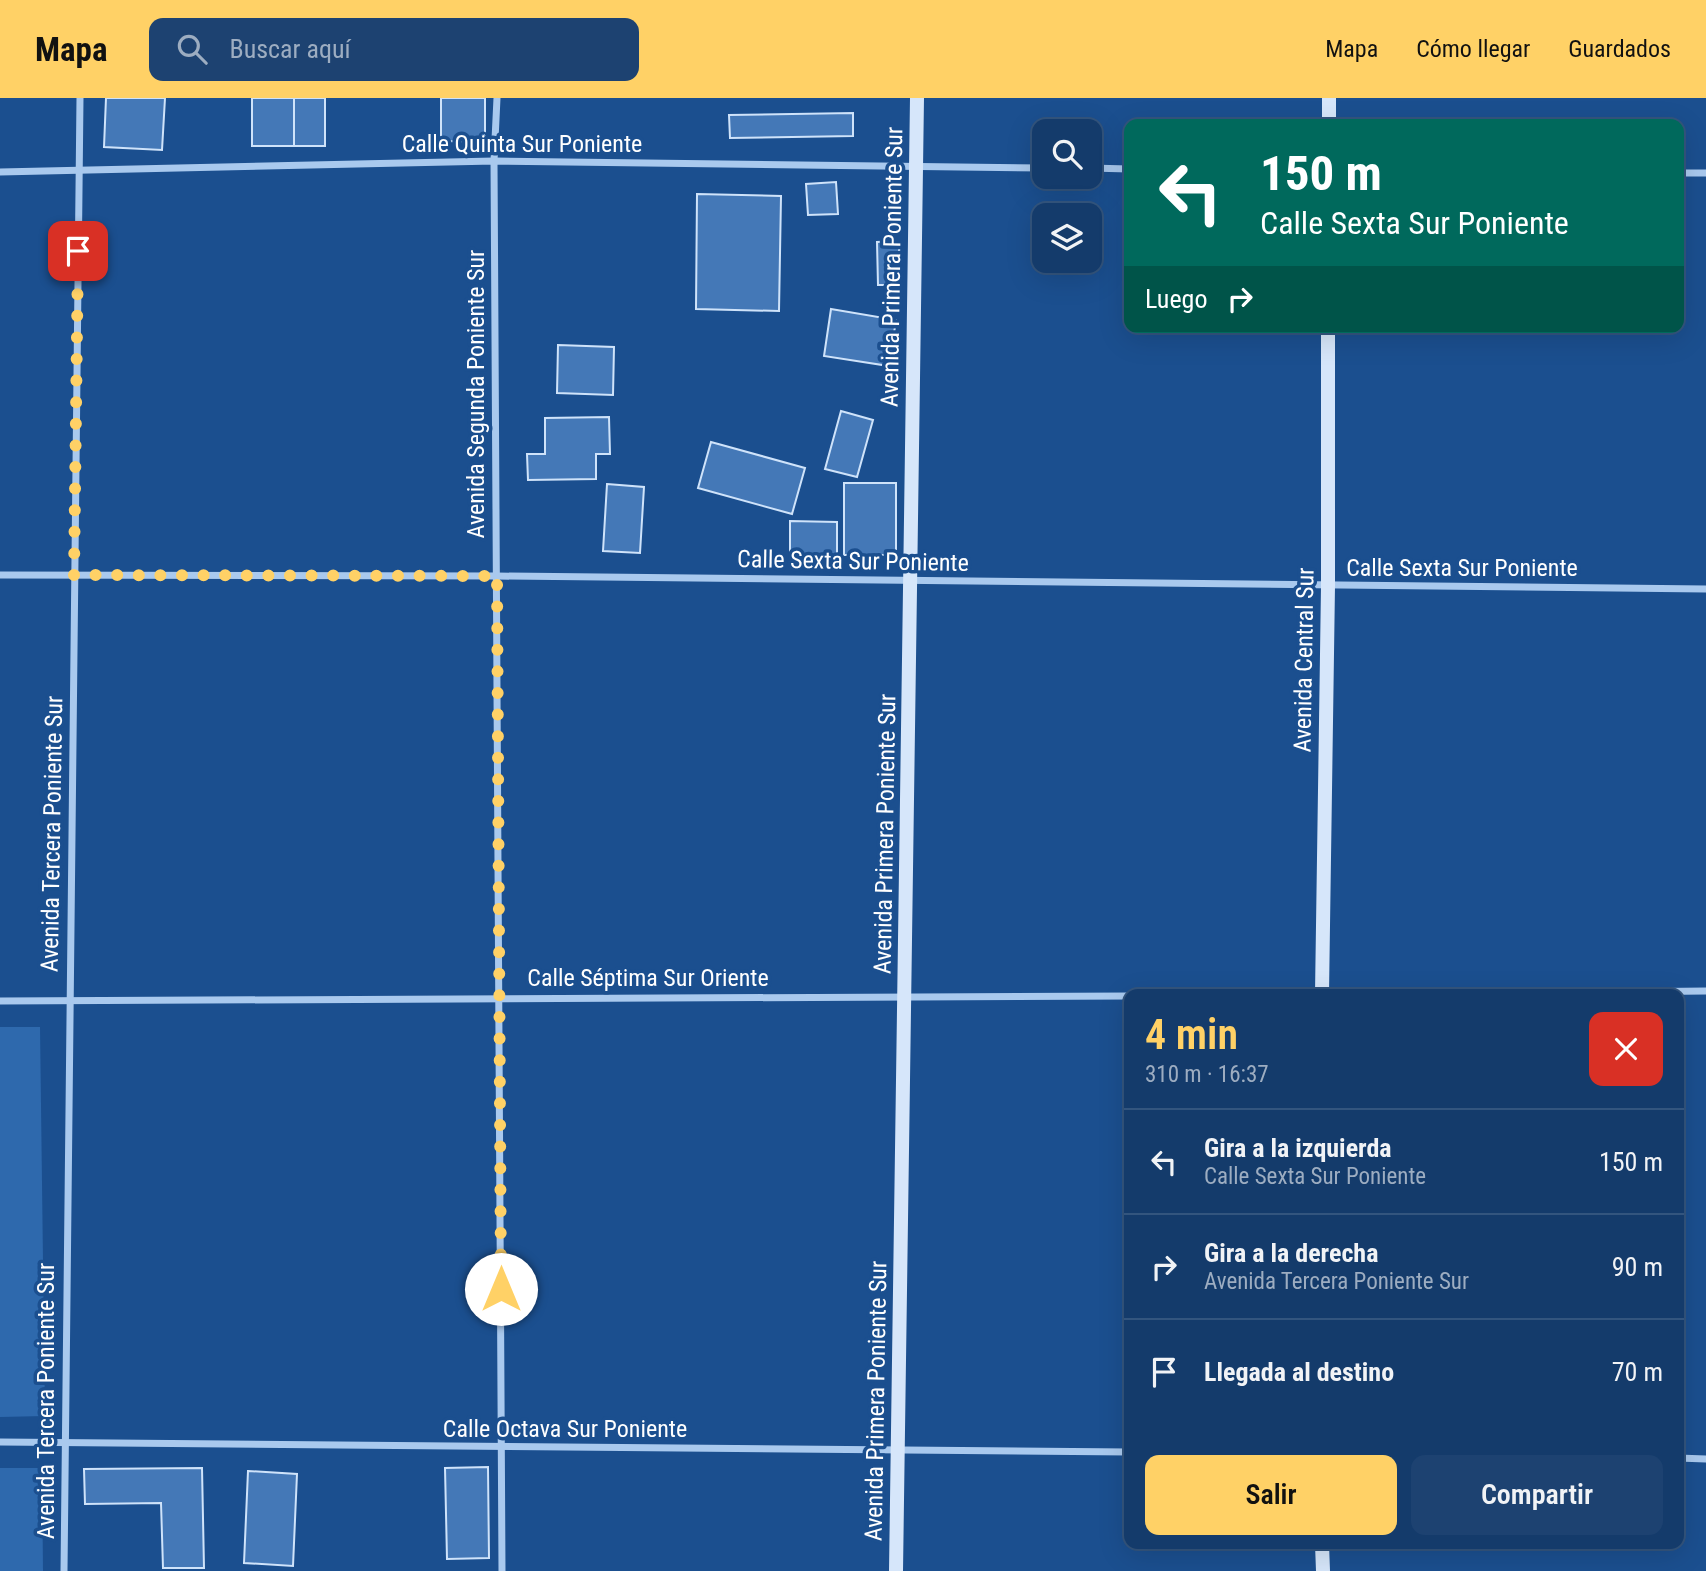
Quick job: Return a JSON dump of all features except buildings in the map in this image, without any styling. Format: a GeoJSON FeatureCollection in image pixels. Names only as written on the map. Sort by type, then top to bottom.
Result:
{"type":"FeatureCollection","features":[{"type":"Feature","properties":{"kind":"street","name":"Avenida Tercera Poniente Sur"},"geometry":{"type":"LineString","coordinates":[[64,1571],[80,98]]}},
{"type":"Feature","properties":{"kind":"street","name":"Avenida Segunda Poniente Sur"},"geometry":{"type":"LineString","coordinates":[[497,98],[494,161],[502,1571]]}},
{"type":"Feature","properties":{"kind":"street","name":"Avenida Primera Poniente Sur"},"geometry":{"type":"LineString","coordinates":[[896,1571],[917,98]]}},
{"type":"Feature","properties":{"kind":"street"},"geometry":{"type":"LineString","coordinates":[[1329,98],[1329,119]]}},
{"type":"Feature","properties":{"kind":"street","name":"Calle Quinta Sur Poniente"},"geometry":{"type":"LineString","coordinates":[[0,172],[494,161],[1032,168]]}},
{"type":"Feature","properties":{"kind":"street"},"geometry":{"type":"LineString","coordinates":[[1102,168],[1124,169]]}},
{"type":"Feature","properties":{"kind":"street"},"geometry":{"type":"LineString","coordinates":[[1684,173],[1706,173]]}},
{"type":"Feature","properties":{"kind":"street","name":"Avenida Central Sur"},"geometry":{"type":"LineString","coordinates":[[1322,989],[1328,586],[1328,333]]}},
{"type":"Feature","properties":{"kind":"street","name":"Calle Sexta Sur Poniente"},"geometry":{"type":"LineString","coordinates":[[0,575],[497,576],[1706,589]]}},
{"type":"Feature","properties":{"kind":"street"},"geometry":{"type":"LineString","coordinates":[[1684,991],[1706,991]]}},
{"type":"Feature","properties":{"kind":"street","name":"Calle Séptima Sur Oriente"},"geometry":{"type":"LineString","coordinates":[[0,1000],[1124,996]]}},
{"type":"Feature","properties":{"kind":"street","name":"Calle Octava Sur Poniente"},"geometry":{"type":"LineString","coordinates":[[0,1442],[1124,1452]]}},
{"type":"Feature","properties":{"kind":"street"},"geometry":{"type":"LineString","coordinates":[[1684,1458],[1706,1458]]}},
{"type":"Feature","properties":{"kind":"street"},"geometry":{"type":"LineString","coordinates":[[1322,1549],[1322,1571]]}},
{"type":"Feature","properties":{"kind":"shaded area"},"geometry":{"type":"Polygon","coordinates":[[[0,1027],[40,1027],[45,1416],[0,1417],[0,1027]]]}},
{"type":"Feature","properties":{"kind":"shaded area"},"geometry":{"type":"Polygon","coordinates":[[[0,1468],[42,1468],[43,1571],[0,1571],[0,1468]]]}},
{"type":"Feature","properties":{"kind":"route"},"geometry":{"type":"LineString","coordinates":[[78,251],[74,575],[497,576],[501,1289]]}}]}
